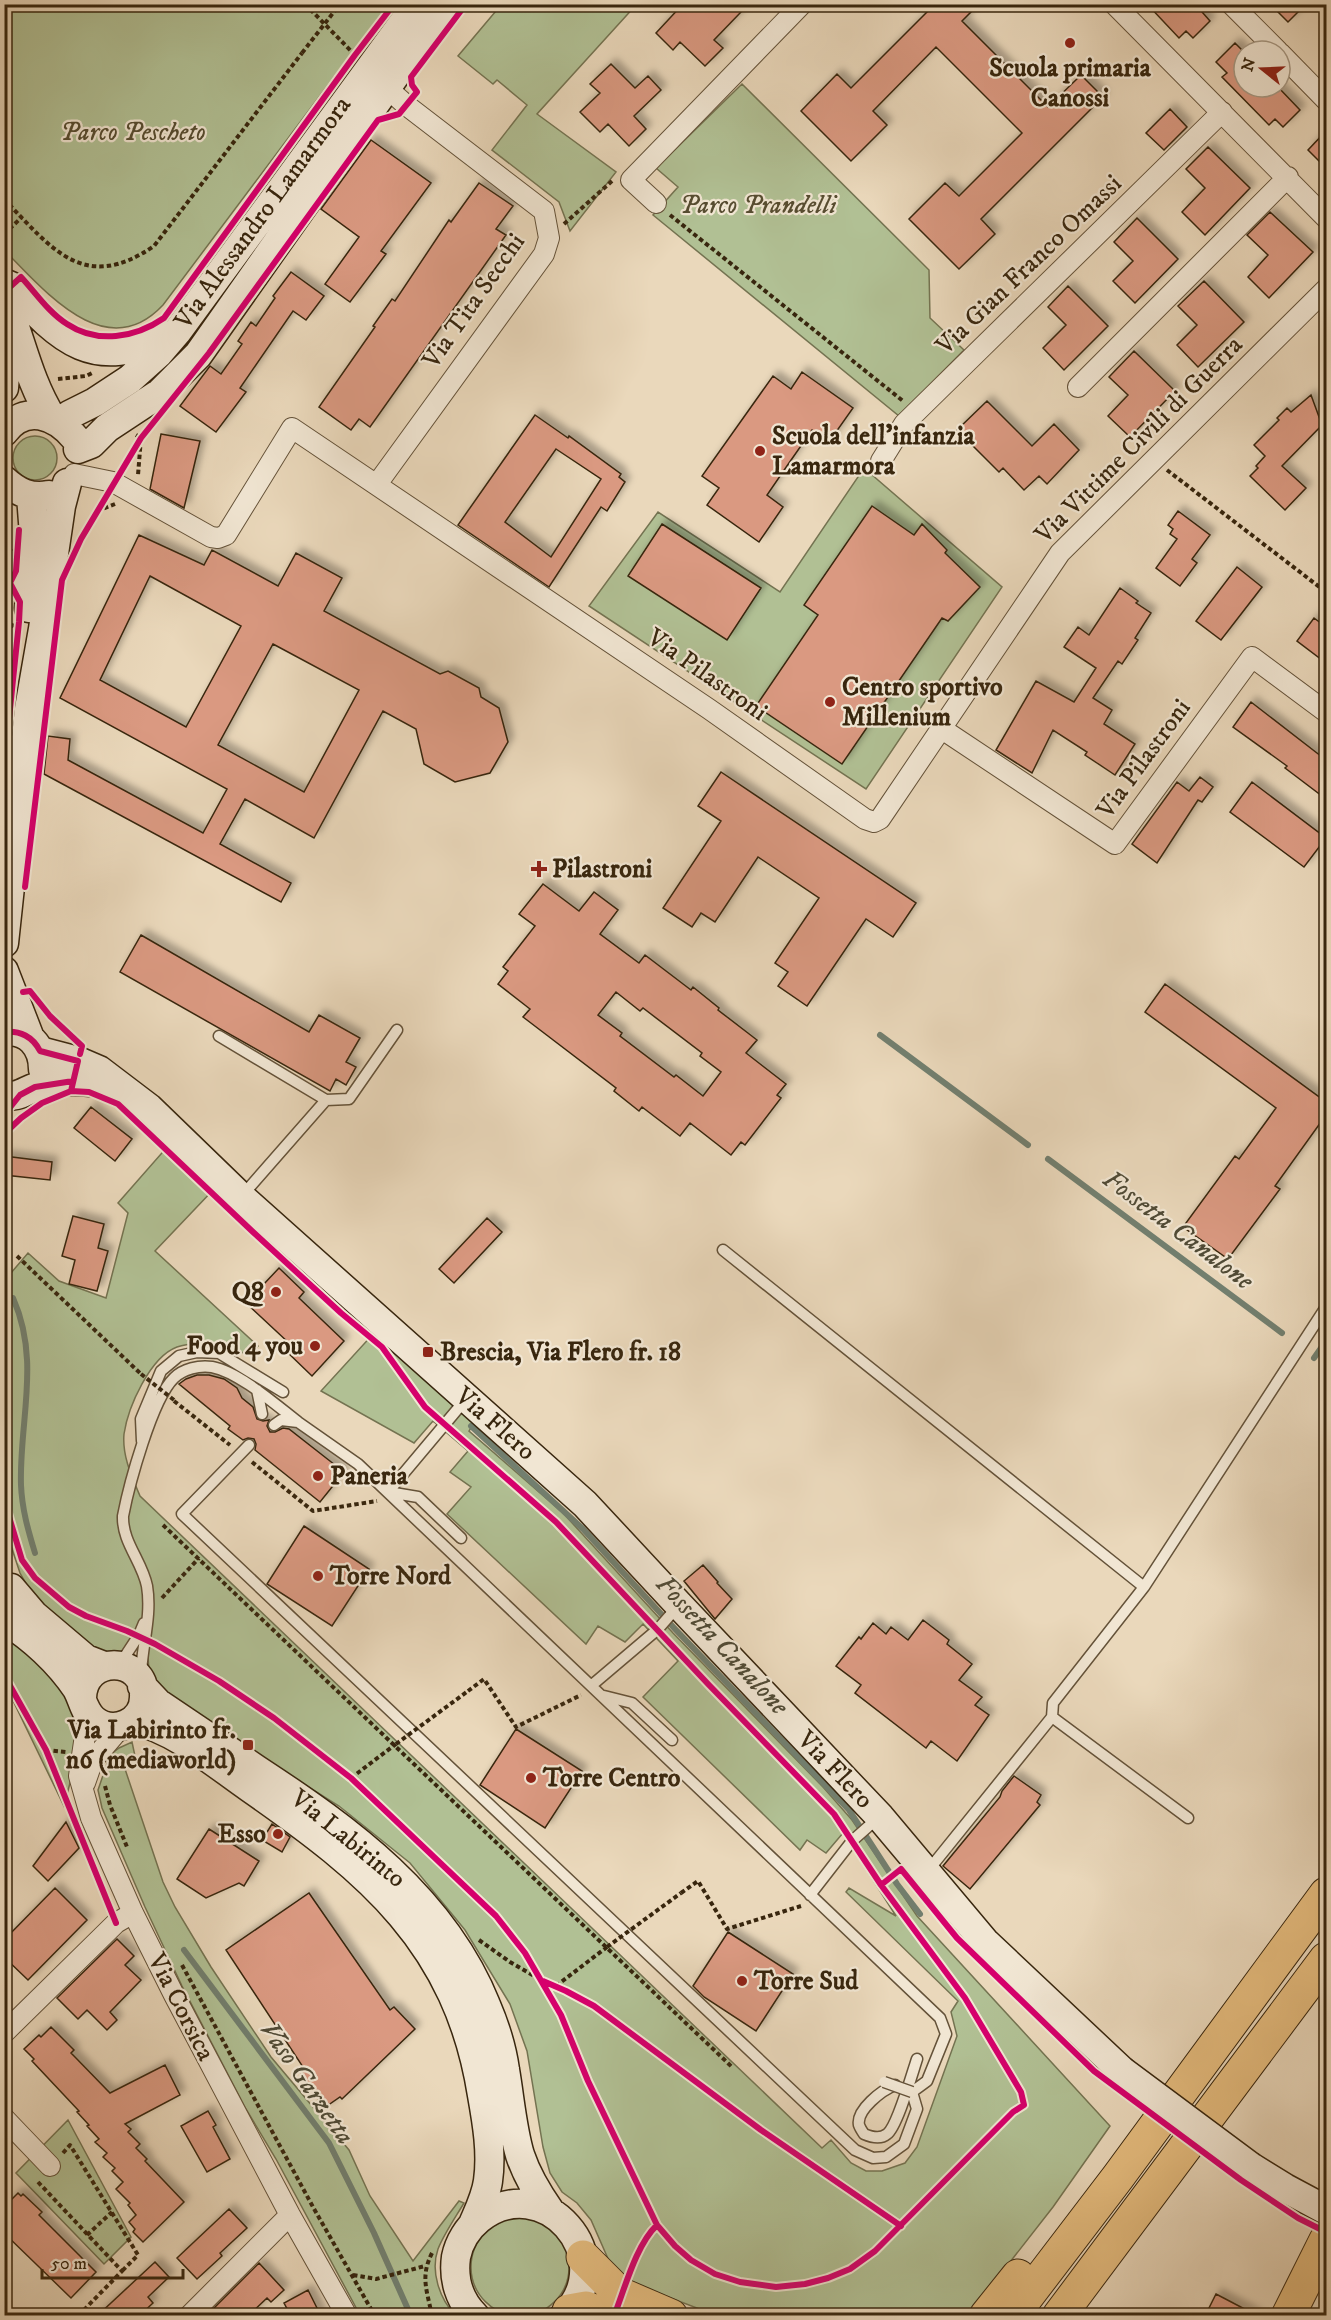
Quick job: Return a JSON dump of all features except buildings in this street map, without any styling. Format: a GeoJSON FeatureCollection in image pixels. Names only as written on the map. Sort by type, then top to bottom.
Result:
{"type":"FeatureCollection","features":[{"type":"Feature","properties":{"kind":"highway"},"geometry":{"type":"LineString","coordinates":[[1012,2316],[1118,2177],[1326,1894]]}},
{"type":"Feature","properties":{"kind":"highway"},"geometry":{"type":"LineString","coordinates":[[1059,2316],[1326,1959]]}},
{"type":"Feature","properties":{"kind":"highway"},"geometry":{"type":"LineString","coordinates":[[986,2316],[1070,2208],[1118,2177]]}},
{"type":"Feature","properties":{"kind":"highway"},"geometry":{"type":"LineString","coordinates":[[1288,2316],[1326,2240]]}},
{"type":"Feature","properties":{"kind":"highway"},"geometry":{"type":"LineString","coordinates":[[583,2257],[620,2294],[671,2316]]}},
{"type":"Feature","properties":{"kind":"highway"},"geometry":{"type":"LineString","coordinates":[[567,2313],[586,2308],[608,2316]]}},
{"type":"Feature","properties":{"kind":"main road","name":"Via Alessandro Lamarmora"},"geometry":{"type":"LineString","coordinates":[[58,421],[95,402],[130,379],[159,353],[177,332],[364,69],[417,4]]}},
{"type":"Feature","properties":{"kind":"main road","name":"Via Alessandro Lamarmora"},"geometry":{"type":"LineString","coordinates":[[14,490],[56,493],[91,444],[107,428],[160,393],[198,355],[364,69],[451,4]]}},
{"type":"Feature","properties":{"kind":"main road"},"geometry":{"type":"LineString","coordinates":[[4,283],[11,286],[50,327],[72,343],[93,350],[127,351],[148,345],[177,332]]}},
{"type":"Feature","properties":{"kind":"main road"},"geometry":{"type":"LineString","coordinates":[[4,297],[15,323],[38,396],[75,438],[73,469],[61,506],[44,629],[29,709],[4,943]]}},
{"type":"Feature","properties":{"kind":"main road"},"geometry":{"type":"LineString","coordinates":[[4,344],[7,350],[4,388]]}},
{"type":"Feature","properties":{"kind":"main road"},"geometry":{"type":"LineString","coordinates":[[4,432],[10,423],[24,417],[36,415],[58,421]]}},
{"type":"Feature","properties":{"kind":"main road"},"geometry":{"type":"LineString","coordinates":[[14,490],[33,535],[29,709]]}},
{"type":"Feature","properties":{"kind":"main road"},"geometry":{"type":"LineString","coordinates":[[4,562],[16,571],[30,595]]}},
{"type":"Feature","properties":{"kind":"main road"},"geometry":{"type":"LineString","coordinates":[[4,971],[25,1041],[43,1059],[43,1069],[16,1098]]}},
{"type":"Feature","properties":{"kind":"main road","name":"Via Flero"},"geometry":{"type":"LineString","coordinates":[[25,1041],[99,1070],[149,1108],[459,1408],[585,1504],[880,1817],[985,1942],[1122,2071],[1251,2167],[1326,2210]]}},
{"type":"Feature","properties":{"kind":"main road"},"geometry":{"type":"LineString","coordinates":[[16,1098],[73,1081],[123,1087]]}},
{"type":"Feature","properties":{"kind":"main road"},"geometry":{"type":"LineString","coordinates":[[4,1620],[31,1639],[63,1669],[85,1706],[100,1725],[111,1727],[127,1723],[143,1705],[126,1674],[86,1659],[34,1615],[7,1586]]}},
{"type":"Feature","properties":{"kind":"main road","name":"Via Corsica"},"geometry":{"type":"LineString","coordinates":[[85,1706],[83,1688],[87,1678],[94,1671],[126,1674]]}},
{"type":"Feature","properties":{"kind":"main road","name":"Via Labirinto"},"geometry":{"type":"LineString","coordinates":[[126,1674],[158,1703],[308,1803],[358,1840],[404,1882],[443,1928],[467,1965],[486,2004],[500,2046],[515,2137],[521,2157],[538,2194],[550,2211],[572,2230],[579,2243],[583,2257],[582,2285],[577,2299],[567,2313]]}},
{"type":"Feature","properties":{"kind":"main road","name":"Via Labirinto"},"geometry":{"type":"LineString","coordinates":[[127,1723],[153,1726],[189,1746],[324,1841],[371,1883],[413,1930],[454,1994],[470,2037],[486,2120],[489,2151],[488,2182],[473,2224],[460,2244],[455,2267],[456,2283],[462,2298],[476,2316]]}},
{"type":"Feature","properties":{"kind":"main road","name":"Via Labirinto"},"geometry":{"type":"LineString","coordinates":[[473,2224],[486,2213],[501,2206],[526,2205],[550,2211]]}},
{"type":"Feature","properties":{"kind":"street"},"geometry":{"type":"LineString","coordinates":[[656,203],[631,180],[802,4]]}},
{"type":"Feature","properties":{"kind":"street"},"geometry":{"type":"LineString","coordinates":[[1114,4],[1288,177],[1326,218]]}},
{"type":"Feature","properties":{"kind":"street"},"geometry":{"type":"LineString","coordinates":[[1231,4],[1266,39]]}},
{"type":"Feature","properties":{"kind":"street"},"geometry":{"type":"LineString","coordinates":[[1292,65],[1326,99]]}},
{"type":"Feature","properties":{"kind":"street","name":"Via Tita Secchi"},"geometry":{"type":"LineString","coordinates":[[364,69],[406,105],[544,211],[549,238],[544,255],[377,484]]}},
{"type":"Feature","properties":{"kind":"street","name":"Via Gian Franco Omassi"},"geometry":{"type":"LineString","coordinates":[[881,461],[904,424],[1222,112]]}},
{"type":"Feature","properties":{"kind":"street"},"geometry":{"type":"LineString","coordinates":[[1078,387],[1288,177]]}},
{"type":"Feature","properties":{"kind":"street","name":"Via Vittime Civili di Guerra"},"geometry":{"type":"LineString","coordinates":[[942,729],[1060,553],[1326,289]]}},
{"type":"Feature","properties":{"kind":"street","name":"Via Pilastroni"},"geometry":{"type":"LineString","coordinates":[[73,469],[113,482],[211,537],[218,538],[226,535],[292,428],[700,702],[865,819],[874,822],[880,819],[942,729],[1115,844],[1252,657],[1326,712]]}},
{"type":"Feature","properties":{"kind":"street","name":"Via Corsica"},"geometry":{"type":"LineString","coordinates":[[85,1706],[79,1776],[91,1818],[133,1913],[290,2215],[346,2315]]}},
{"type":"Feature","properties":{"kind":"street"},"geometry":{"type":"LineString","coordinates":[[83,1794],[87,1774],[93,1760],[127,1723]]}},
{"type":"Feature","properties":{"kind":"street"},"geometry":{"type":"LineString","coordinates":[[4,2033],[116,1923],[133,1913]]}},
{"type":"Feature","properties":{"kind":"street"},"geometry":{"type":"LineString","coordinates":[[4,2118],[50,2166]]}},
{"type":"Feature","properties":{"kind":"street"},"geometry":{"type":"LineString","coordinates":[[189,2316],[290,2215]]}},
{"type":"Feature","properties":{"kind":"lane"},"geometry":{"type":"LineString","coordinates":[[219,1036],[326,1100],[349,1099],[397,1030]]}},
{"type":"Feature","properties":{"kind":"lane"},"geometry":{"type":"LineString","coordinates":[[241,1197],[326,1100]]}},
{"type":"Feature","properties":{"kind":"lane"},"geometry":{"type":"LineString","coordinates":[[723,1250],[1144,1587]]}},
{"type":"Feature","properties":{"kind":"lane"},"geometry":{"type":"LineString","coordinates":[[927,1872],[1052,1717],[1053,1703],[1144,1587],[1326,1307]]}},
{"type":"Feature","properties":{"kind":"lane"},"geometry":{"type":"LineString","coordinates":[[143,1445],[141,1419],[161,1371],[179,1356],[196,1352],[219,1353],[283,1392]]}},
{"type":"Feature","properties":{"kind":"lane"},"geometry":{"type":"LineString","coordinates":[[126,1674],[147,1615],[146,1582],[122,1524],[124,1508],[158,1400],[174,1378],[190,1368],[213,1367],[257,1390],[358,1464],[940,2018],[946,2034],[927,2081],[912,2092]]}},
{"type":"Feature","properties":{"kind":"lane"},"geometry":{"type":"LineString","coordinates":[[257,1390],[262,1414]]}},
{"type":"Feature","properties":{"kind":"lane"},"geometry":{"type":"LineString","coordinates":[[388,1492],[459,1408]]}},
{"type":"Feature","properties":{"kind":"lane"},"geometry":{"type":"LineString","coordinates":[[274,1425],[281,1420],[298,1422]]}},
{"type":"Feature","properties":{"kind":"lane"},"geometry":{"type":"LineString","coordinates":[[249,1445],[182,1515],[855,2150],[873,2158],[886,2157],[904,2144],[917,2109],[912,2092]]}},
{"type":"Feature","properties":{"kind":"lane"},"geometry":{"type":"LineString","coordinates":[[388,1492],[418,1497],[460,1538]]}},
{"type":"Feature","properties":{"kind":"lane"},"geometry":{"type":"LineString","coordinates":[[592,1685],[658,1629],[679,1605]]}},
{"type":"Feature","properties":{"kind":"lane"},"geometry":{"type":"LineString","coordinates":[[126,1674],[147,1615]]}},
{"type":"Feature","properties":{"kind":"lane"},"geometry":{"type":"LineString","coordinates":[[603,1696],[632,1703],[672,1740]]}},
{"type":"Feature","properties":{"kind":"lane"},"geometry":{"type":"LineString","coordinates":[[1052,1717],[1188,1818]]}},
{"type":"Feature","properties":{"kind":"lane"},"geometry":{"type":"LineString","coordinates":[[810,1895],[852,1842],[880,1817]]}},
{"type":"Feature","properties":{"kind":"lane"},"geometry":{"type":"LineString","coordinates":[[912,2092],[889,2084],[861,2112],[859,2124],[864,2134],[875,2138],[886,2135],[890,2130],[917,2060]]}},
{"type":"Feature","properties":{"kind":"path"},"geometry":{"type":"LineString","coordinates":[[306,4],[364,69]]}},
{"type":"Feature","properties":{"kind":"path"},"geometry":{"type":"LineString","coordinates":[[4,199],[51,247],[65,257],[84,264],[102,267],[121,265],[140,256],[154,246],[340,4]]}},
{"type":"Feature","properties":{"kind":"path"},"geometry":{"type":"LineString","coordinates":[[364,69],[368,37],[383,48]]}},
{"type":"Feature","properties":{"kind":"path"},"geometry":{"type":"LineString","coordinates":[[549,238],[623,172],[631,180]]}},
{"type":"Feature","properties":{"kind":"path"},"geometry":{"type":"LineString","coordinates":[[656,203],[917,412]]}},
{"type":"Feature","properties":{"kind":"path"},"geometry":{"type":"LineString","coordinates":[[4,234],[22,217]]}},
{"type":"Feature","properties":{"kind":"path"},"geometry":{"type":"LineString","coordinates":[[52,379],[67,380],[86,376]]}},
{"type":"Feature","properties":{"kind":"path"},"geometry":{"type":"LineString","coordinates":[[92,520],[146,429]]}},
{"type":"Feature","properties":{"kind":"path"},"geometry":{"type":"LineString","coordinates":[[1154,460],[1326,592]]}},
{"type":"Feature","properties":{"kind":"path"},"geometry":{"type":"LineString","coordinates":[[4,631],[19,622]]}},
{"type":"Feature","properties":{"kind":"path"},"geometry":{"type":"LineString","coordinates":[[41,1005],[74,1039]]}},
{"type":"Feature","properties":{"kind":"path"},"geometry":{"type":"LineString","coordinates":[[10,1250],[141,1374],[174,1400]]}},
{"type":"Feature","properties":{"kind":"path"},"geometry":{"type":"LineString","coordinates":[[10,1263],[17,1256]]}},
{"type":"Feature","properties":{"kind":"path"},"geometry":{"type":"LineString","coordinates":[[294,1496],[313,1511],[381,1500],[388,1492]]}},
{"type":"Feature","properties":{"kind":"path"},"geometry":{"type":"LineString","coordinates":[[163,1525],[396,1744],[732,2067]]}},
{"type":"Feature","properties":{"kind":"path"},"geometry":{"type":"LineString","coordinates":[[147,1615],[199,1558]]}},
{"type":"Feature","properties":{"kind":"path"},"geometry":{"type":"LineString","coordinates":[[351,1778],[484,1679],[516,1726],[583,1694],[592,1685]]}},
{"type":"Feature","properties":{"kind":"path"},"geometry":{"type":"LineString","coordinates":[[40,1741],[50,1761]]}},
{"type":"Feature","properties":{"kind":"path"},"geometry":{"type":"LineString","coordinates":[[46,1750],[72,1753]]}},
{"type":"Feature","properties":{"kind":"path"},"geometry":{"type":"LineString","coordinates":[[343,1771],[360,1786]]}},
{"type":"Feature","properties":{"kind":"path"},"geometry":{"type":"LineString","coordinates":[[105,1777],[105,1790],[127,1848]]}},
{"type":"Feature","properties":{"kind":"path"},"geometry":{"type":"LineString","coordinates":[[556,1986],[698,1881],[727,1929],[802,1905],[810,1895]]}},
{"type":"Feature","properties":{"kind":"path"},"geometry":{"type":"LineString","coordinates":[[443,1928],[455,1927],[465,1930],[516,1966],[566,1991]]}},
{"type":"Feature","properties":{"kind":"path"},"geometry":{"type":"LineString","coordinates":[[531,1962],[547,1989]]}},
{"type":"Feature","properties":{"kind":"path"},"geometry":{"type":"LineString","coordinates":[[182,1963],[313,2207],[377,2316]]}},
{"type":"Feature","properties":{"kind":"path"},"geometry":{"type":"LineString","coordinates":[[78,2316],[138,2255],[70,2145],[36,2180],[122,2271]]}},
{"type":"Feature","properties":{"kind":"path"},"geometry":{"type":"LineString","coordinates":[[87,2235],[112,2212]]}},
{"type":"Feature","properties":{"kind":"path"},"geometry":{"type":"LineString","coordinates":[[432,2316],[424,2282],[425,2266],[437,2244]]}},
{"type":"Feature","properties":{"kind":"path"},"geometry":{"type":"LineString","coordinates":[[352,2275],[376,2279],[425,2266]]}},
{"type":"Feature","properties":{"kind":"green space","name":"Parco Pescheto"},"geometry":{"type":"Polygon","coordinates":[[[4,5],[388,5],[163,305],[141,322],[120,328],[99,325],[78,316],[58,302],[5,251],[4,5]]]}},
{"type":"Feature","properties":{"kind":"green space"},"geometry":{"type":"Polygon","coordinates":[[[501,5],[636,5],[537,114],[616,172],[570,231],[559,202],[492,150],[527,105],[497,80],[493,84],[458,56],[501,5]]]}},
{"type":"Feature","properties":{"kind":"green space","name":"Parco Prandelli"},"geometry":{"type":"Polygon","coordinates":[[[742,84],[929,270],[930,318],[964,350],[899,416],[653,215],[678,187],[656,168],[742,84]]]}},
{"type":"Feature","properties":{"kind":"green space"},"geometry":{"type":"Polygon","coordinates":[[[35,436],[51,442],[57,458],[51,474],[35,480],[19,474],[13,458],[19,442],[35,436]]]}},
{"type":"Feature","properties":{"kind":"green space","name":"Centro sportivo Millenium"},"geometry":{"type":"Polygon","coordinates":[[[864,468],[1002,587],[866,789],[589,606],[658,512],[780,592],[864,468]]]}},
{"type":"Feature","properties":{"kind":"green space"},"geometry":{"type":"Polygon","coordinates":[[[168,1146],[214,1189],[155,1251],[258,1346],[250,1355],[214,1345],[195,1344],[177,1347],[158,1361],[149,1372],[135,1397],[124,1434],[126,1458],[140,1496],[822,2148],[831,2140],[851,2163],[866,2171],[882,2171],[905,2163],[917,2147],[957,2036],[951,2012],[958,2001],[846,1892],[849,1888],[896,1916],[843,1833],[826,1853],[807,1840],[800,1850],[643,1697],[678,1661],[643,1624],[625,1642],[598,1626],[586,1644],[447,1514],[471,1487],[450,1472],[468,1451],[433,1421],[414,1443],[321,1391],[374,1333],[474,1423],[469,1431],[563,1513],[673,1633],[823,1787],[852,1820],[917,1916],[1110,2126],[1053,2207],[978,2303],[964,2315],[715,2315],[629,2282],[613,2270],[591,2220],[577,2203],[562,2192],[550,2173],[543,2147],[527,2051],[510,2004],[465,1930],[410,1863],[339,1806],[168,1699],[149,1671],[148,1656],[128,1644],[118,1656],[104,1657],[37,1603],[20,1573],[5,1528],[5,1280],[28,1253],[59,1281],[106,1298],[128,1213],[118,1203],[168,1146]]]}},
{"type":"Feature","properties":{"kind":"green space"},"geometry":{"type":"Polygon","coordinates":[[[5,1632],[53,1672],[77,1715],[79,1732],[76,1760],[64,1806],[5,1684],[5,1632]]]}},
{"type":"Feature","properties":{"kind":"green space"},"geometry":{"type":"Polygon","coordinates":[[[132,1742],[135,1756],[125,1769],[163,1882],[175,1907],[211,1967],[271,2057],[349,2150],[370,2196],[413,2261],[459,2201],[464,2203],[438,2249],[435,2267],[441,2293],[455,2315],[360,2315],[276,2159],[246,2109],[182,1986],[102,1808],[98,1790],[110,1755],[132,1742]]]}},
{"type":"Feature","properties":{"kind":"green space"},"geometry":{"type":"Polygon","coordinates":[[[68,2120],[131,2237],[104,2264],[16,2173],[68,2120]]]}},
{"type":"Feature","properties":{"kind":"green space"},"geometry":{"type":"Polygon","coordinates":[[[520,2218],[539,2222],[555,2232],[565,2248],[569,2267],[565,2286],[555,2302],[539,2312],[520,2316],[501,2312],[485,2302],[475,2286],[471,2267],[475,2248],[485,2232],[501,2222],[520,2218]]]}},
{"type":"Feature","properties":{"kind":"waterway","name":"Fossetta Canalone"},"geometry":{"type":"LineString","coordinates":[[880,1035],[1028,1145]]}},
{"type":"Feature","properties":{"kind":"waterway","name":"Fossetta Canalone"},"geometry":{"type":"LineString","coordinates":[[1048,1159],[1282,1333]]}},
{"type":"Feature","properties":{"kind":"waterway","name":"Vaso Garzetta"},"geometry":{"type":"LineString","coordinates":[[13,1298],[26,1345],[27,1391],[21,1485],[24,1511],[35,1553]]}},
{"type":"Feature","properties":{"kind":"waterway","name":"Fossetta Canalone"},"geometry":{"type":"LineString","coordinates":[[1314,1358],[1326,1341]]}},
{"type":"Feature","properties":{"kind":"waterway","name":"Fossetta Canalone"},"geometry":{"type":"LineString","coordinates":[[471,1426],[583,1529],[675,1629],[849,1810],[897,1884],[920,1914]]}},
{"type":"Feature","properties":{"kind":"waterway","name":"Vaso Garzetta"},"geometry":{"type":"LineString","coordinates":[[184,1950],[329,2143],[374,2233],[411,2316]]}},
{"type":"Feature","properties":{"kind":"cycle path"},"geometry":{"type":"LineString","coordinates":[[11,286],[21,277],[60,319],[91,334],[103,336],[128,334],[153,325],[164,318],[394,4]]}},
{"type":"Feature","properties":{"kind":"cycle path"},"geometry":{"type":"LineString","coordinates":[[25,887],[62,580],[81,539],[141,438],[209,353],[378,120],[399,114],[417,92],[412,85],[411,77],[466,4]]}},
{"type":"Feature","properties":{"kind":"cycle path"},"geometry":{"type":"LineString","coordinates":[[4,767],[19,622],[20,602],[10,583],[16,571],[19,530]]}},
{"type":"Feature","properties":{"kind":"cycle path"},"geometry":{"type":"LineString","coordinates":[[23,992],[30,991],[50,1016],[82,1046],[80,1054]]}},
{"type":"Feature","properties":{"kind":"cycle path"},"geometry":{"type":"LineString","coordinates":[[4,1032],[21,1033],[34,1042],[40,1051],[78,1061],[71,1091]]}},
{"type":"Feature","properties":{"kind":"cycle path"},"geometry":{"type":"LineString","coordinates":[[4,1115],[20,1095],[35,1087],[73,1081]]}},
{"type":"Feature","properties":{"kind":"cycle path"},"geometry":{"type":"LineString","coordinates":[[4,1134],[42,1103],[71,1091],[89,1092],[118,1104],[253,1232],[341,1313],[382,1347],[425,1407],[556,1522],[834,1814],[881,1885],[965,1998],[1021,2092],[1024,2105],[1013,2112],[875,2251],[850,2269],[805,2284],[776,2287],[740,2282],[715,2274],[691,2260],[657,2225],[588,2081],[561,2015],[525,1953],[496,1916],[351,1778],[274,1718],[219,1681],[155,1644],[69,1607],[35,1578],[22,1560],[4,1500]]}},
{"type":"Feature","properties":{"kind":"cycle path"},"geometry":{"type":"LineString","coordinates":[[4,1675],[46,1750],[116,1923]]}},
{"type":"Feature","properties":{"kind":"cycle path"},"geometry":{"type":"LineString","coordinates":[[881,1885],[901,1869],[957,1938],[1094,2071],[1241,2180],[1298,2218],[1326,2232]]}},
{"type":"Feature","properties":{"kind":"cycle path"},"geometry":{"type":"LineString","coordinates":[[543,1981],[594,2006],[761,2130],[901,2226]]}},
{"type":"Feature","properties":{"kind":"cycle path"},"geometry":{"type":"LineString","coordinates":[[614,2316],[637,2255],[657,2225]]}},
{"type":"Feature","properties":{"kind":"place","name":"Scuola primaria Canossi"},"geometry":{"type":"Point","coordinates":[1070,43]}},
{"type":"Feature","properties":{"kind":"place","name":"Scuola dell'infanzia Lamarmora"},"geometry":{"type":"Point","coordinates":[760,451]}},
{"type":"Feature","properties":{"kind":"place","name":"Centro sportivo Millenium"},"geometry":{"type":"Point","coordinates":[830,702]}},
{"type":"Feature","properties":{"kind":"place","name":"Pilastroni"},"geometry":{"type":"Point","coordinates":[539,869]}},
{"type":"Feature","properties":{"kind":"place","name":"Q8"},"geometry":{"type":"Point","coordinates":[276,1292]}},
{"type":"Feature","properties":{"kind":"place","name":"Food 4 you"},"geometry":{"type":"Point","coordinates":[315,1346]}},
{"type":"Feature","properties":{"kind":"place","name":"Brescia, Via Flero fr. 18"},"geometry":{"type":"Point","coordinates":[428,1352]}},
{"type":"Feature","properties":{"kind":"place","name":"Paneria"},"geometry":{"type":"Point","coordinates":[318,1476]}},
{"type":"Feature","properties":{"kind":"place","name":"Torre Nord"},"geometry":{"type":"Point","coordinates":[318,1576]}},
{"type":"Feature","properties":{"kind":"place","name":"Via Labirinto fr. n6 (mediaworld)"},"geometry":{"type":"Point","coordinates":[248,1745]}},
{"type":"Feature","properties":{"kind":"place","name":"Torre Centro"},"geometry":{"type":"Point","coordinates":[531,1778]}},
{"type":"Feature","properties":{"kind":"place","name":"Esso"},"geometry":{"type":"Point","coordinates":[278,1834]}},
{"type":"Feature","properties":{"kind":"place","name":"Torre Sud"},"geometry":{"type":"Point","coordinates":[742,1981]}}]}
